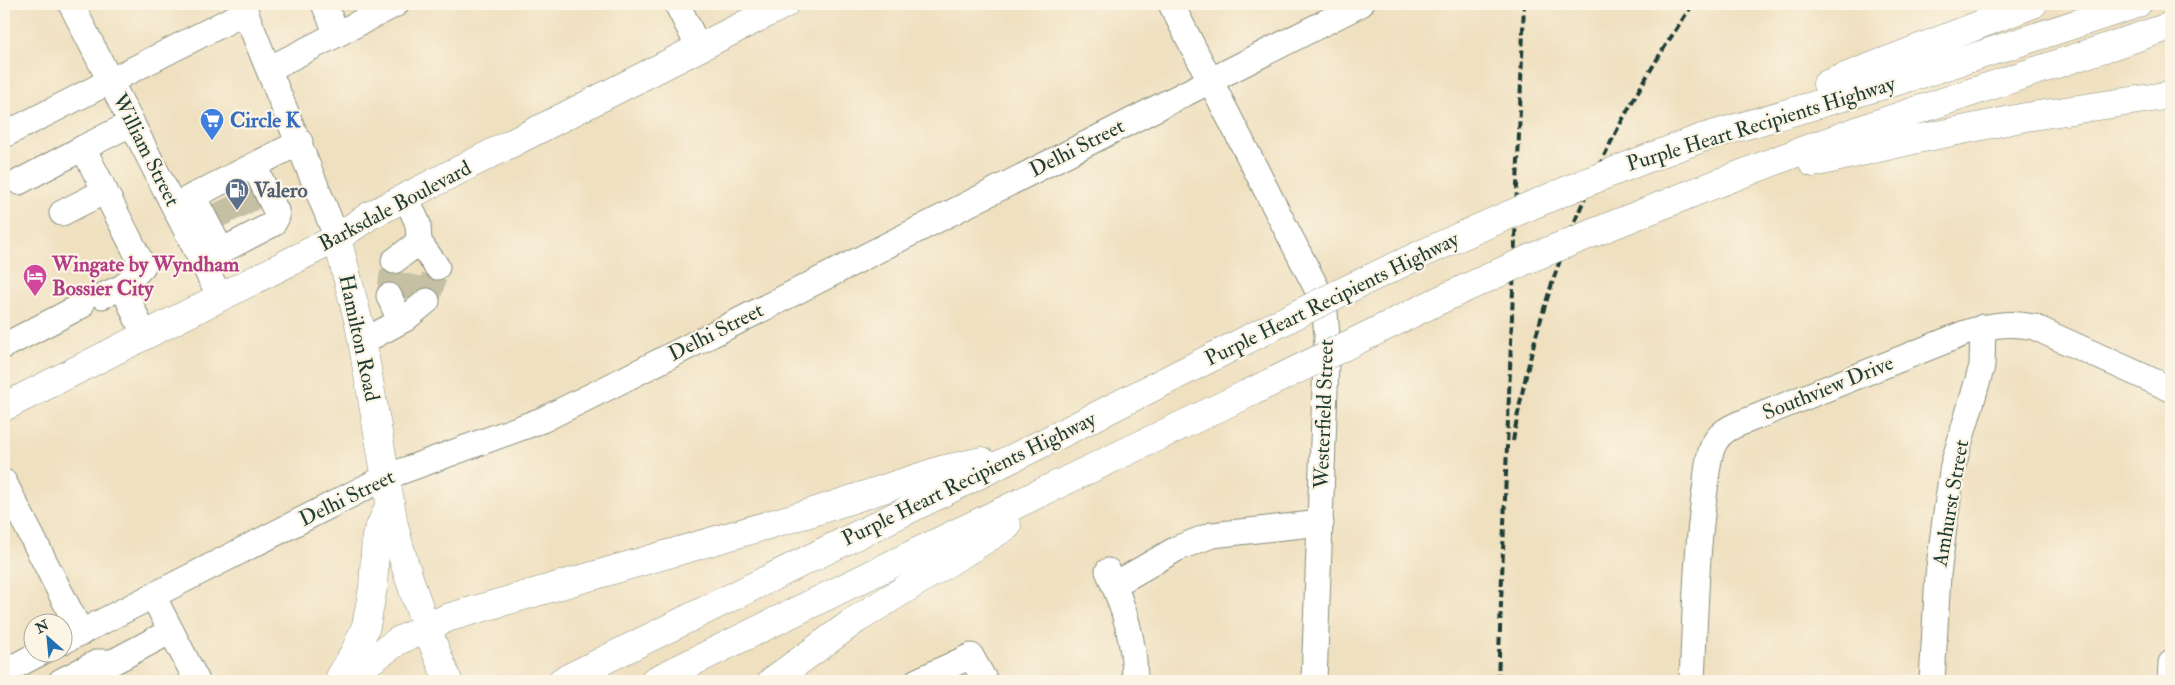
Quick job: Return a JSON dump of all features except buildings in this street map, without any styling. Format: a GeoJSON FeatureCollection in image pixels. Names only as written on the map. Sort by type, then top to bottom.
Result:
{"type":"FeatureCollection","features":[{"type":"Feature","properties":{"kind":"main road","name":"Barksdale Boulevard"},"geometry":{"type":"LineString","coordinates":[[4,408],[337,238],[369,216],[786,4]]}},
{"type":"Feature","properties":{"kind":"main road","name":"Purple Heart Recipients Highway"},"geometry":{"type":"LineString","coordinates":[[562,681],[1432,248],[1627,165],[1702,138],[1928,72],[2137,4]]}},
{"type":"Feature","properties":{"kind":"main road"},"geometry":{"type":"LineString","coordinates":[[1702,138],[1780,103],[2031,5]]}},
{"type":"Feature","properties":{"kind":"main road","name":"Purple Heart Recipients Highway"},"geometry":{"type":"LineString","coordinates":[[654,681],[923,549],[1121,456],[1513,266],[1796,153],[1882,122],[2165,29]]}},
{"type":"Feature","properties":{"kind":"main road"},"geometry":{"type":"LineString","coordinates":[[1716,185],[1912,140],[2026,117],[2171,95]]}},
{"type":"Feature","properties":{"kind":"main road","name":"Hamilton Road"},"geometry":{"type":"LineString","coordinates":[[337,238],[362,342],[401,556],[426,627],[448,681]]}},
{"type":"Feature","properties":{"kind":"main road"},"geometry":{"type":"LineString","coordinates":[[342,681],[398,641],[426,627],[462,613],[820,510],[941,470],[1029,450]]}},
{"type":"Feature","properties":{"kind":"main road"},"geometry":{"type":"LineString","coordinates":[[772,681],[856,619],[1121,456]]}},
{"type":"Feature","properties":{"kind":"main road"},"geometry":{"type":"LineString","coordinates":[[336,681],[355,652],[366,626],[372,595],[376,536],[390,504]]}},
{"type":"Feature","properties":{"kind":"street"},"geometry":{"type":"LineString","coordinates":[[324,4],[337,34]]}},
{"type":"Feature","properties":{"kind":"street"},"geometry":{"type":"LineString","coordinates":[[269,69],[396,4]]}},
{"type":"Feature","properties":{"kind":"street"},"geometry":{"type":"LineString","coordinates":[[677,4],[699,48]]}},
{"type":"Feature","properties":{"kind":"street","name":"Westerfield Street"},"geometry":{"type":"LineString","coordinates":[[1171,4],[1318,291],[1325,312],[1326,384],[1314,681]]}},
{"type":"Feature","properties":{"kind":"street","name":"Delhi Street"},"geometry":{"type":"LineString","coordinates":[[72,637],[386,477],[542,420],[567,408],[1361,4]]}},
{"type":"Feature","properties":{"kind":"street","name":"William Street"},"geometry":{"type":"LineString","coordinates":[[74,5],[132,123],[184,201],[211,255],[220,297]]}},
{"type":"Feature","properties":{"kind":"street"},"geometry":{"type":"LineString","coordinates":[[4,135],[244,8]]}},
{"type":"Feature","properties":{"kind":"street","name":"Hamilton Road"},"geometry":{"type":"LineString","coordinates":[[244,8],[300,142],[337,238]]}},
{"type":"Feature","properties":{"kind":"street"},"geometry":{"type":"LineString","coordinates":[[19,182],[132,123]]}},
{"type":"Feature","properties":{"kind":"street"},"geometry":{"type":"LineString","coordinates":[[184,201],[227,191],[254,166],[300,142]]}},
{"type":"Feature","properties":{"kind":"street"},"geometry":{"type":"LineString","coordinates":[[4,346],[102,296],[143,266],[83,148]]}},
{"type":"Feature","properties":{"kind":"street"},"geometry":{"type":"LineString","coordinates":[[211,255],[247,229],[273,224],[277,217],[276,210],[254,166]]}},
{"type":"Feature","properties":{"kind":"street"},"geometry":{"type":"LineString","coordinates":[[62,213],[105,191]]}},
{"type":"Feature","properties":{"kind":"street"},"geometry":{"type":"LineString","coordinates":[[406,197],[418,224],[409,255],[437,267]]}},
{"type":"Feature","properties":{"kind":"street"},"geometry":{"type":"LineString","coordinates":[[102,296],[144,335]]}},
{"type":"Feature","properties":{"kind":"street"},"geometry":{"type":"LineString","coordinates":[[362,342],[406,304]]}},
{"type":"Feature","properties":{"kind":"street","name":"Southview Drive"},"geometry":{"type":"LineString","coordinates":[[1692,681],[1698,550],[1707,473],[1715,441],[1723,432],[1746,421],[1983,327],[2017,323],[2034,327],[2171,389]]}},
{"type":"Feature","properties":{"kind":"street","name":"Amhurst Street"},"geometry":{"type":"LineString","coordinates":[[1932,681],[1938,575],[1945,519],[1953,465],[1982,366],[1984,347],[1983,327]]}},
{"type":"Feature","properties":{"kind":"street"},"geometry":{"type":"LineString","coordinates":[[4,482],[61,612]]}},
{"type":"Feature","properties":{"kind":"street"},"geometry":{"type":"LineString","coordinates":[[1135,681],[1131,638],[1122,603],[1111,578],[1212,534],[1321,523]]}},
{"type":"Feature","properties":{"kind":"street"},"geometry":{"type":"LineString","coordinates":[[153,596],[197,681]]}},
{"type":"Feature","properties":{"kind":"street"},"geometry":{"type":"LineString","coordinates":[[61,681],[98,662],[113,662],[171,631]]}},
{"type":"Feature","properties":{"kind":"street"},"geometry":{"type":"LineString","coordinates":[[917,681],[972,656],[985,681]]}},
{"type":"Feature","properties":{"kind":"street"},"geometry":{"type":"LineString","coordinates":[[4,672],[23,662]]}},
{"type":"Feature","properties":{"kind":"street"},"geometry":{"type":"LineString","coordinates":[[2170,681],[2171,663]]}},
{"type":"Feature","properties":{"kind":"tunnel"},"geometry":{"type":"LineString","coordinates":[[239,191],[255,221]]}},
{"type":"Feature","properties":{"kind":"tunnel"},"geometry":{"type":"LineString","coordinates":[[221,200],[236,230]]}},
{"type":"Feature","properties":{"kind":"tunnel"},"geometry":{"type":"LineString","coordinates":[[389,296],[394,261]]}},
{"type":"Feature","properties":{"kind":"tunnel"},"geometry":{"type":"LineString","coordinates":[[406,299],[413,264]]}},
{"type":"Feature","properties":{"kind":"tunnel"},"geometry":{"type":"LineString","coordinates":[[427,301],[437,267]]}},
{"type":"Feature","properties":{"kind":"railway"},"geometry":{"type":"LineString","coordinates":[[1498,681],[1524,4]]}},
{"type":"Feature","properties":{"kind":"railway"},"geometry":{"type":"LineString","coordinates":[[1513,441],[1525,381],[1540,324],[1558,267],[1579,212],[1630,106],[1693,4]]}},
{"type":"Feature","properties":{"kind":"place","name":"Circle K"},"geometry":{"type":"Point","coordinates":[212,141]}},
{"type":"Feature","properties":{"kind":"place","name":"Valero"},"geometry":{"type":"Point","coordinates":[237,211]}},
{"type":"Feature","properties":{"kind":"place","name":"Wingate by Wyndham Bossier City"},"geometry":{"type":"Point","coordinates":[35,297]}}]}
